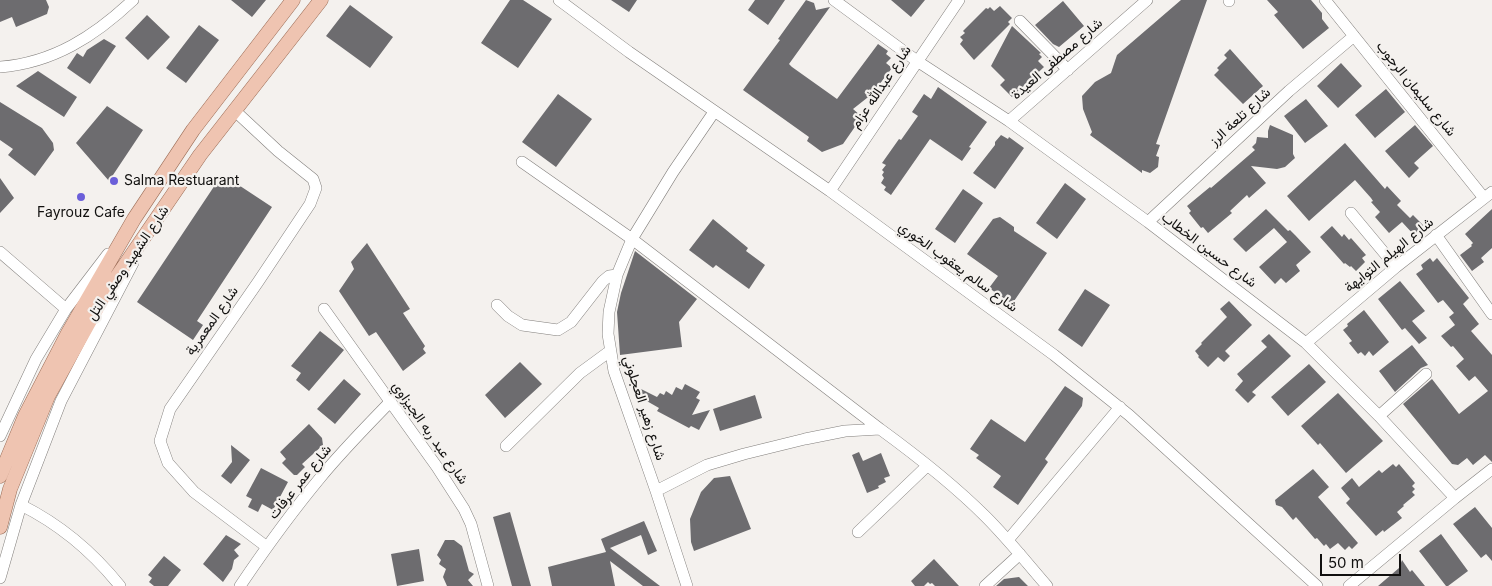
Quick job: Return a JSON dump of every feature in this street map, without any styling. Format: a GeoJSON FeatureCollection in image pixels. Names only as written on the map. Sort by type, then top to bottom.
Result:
{"type":"FeatureCollection","features":[{"type":"Feature","properties":{"kind":"main road","name":"شارع الشهيد وصفي التل"},"geometry":{"type":"LineString","coordinates":[[0,476],[25,416],[68,333],[134,219],[193,130],[293,0]]}},
{"type":"Feature","properties":{"kind":"main road","name":"شارع الشهيد وصفي التل"},"geometry":{"type":"LineString","coordinates":[[0,527],[10,489],[48,396],[103,297],[200,155],[321,0]]}},
{"type":"Feature","properties":{"kind":"street"},"geometry":{"type":"LineString","coordinates":[[0,67],[33,62],[90,37],[133,0]]}},
{"type":"Feature","properties":{"kind":"street","name":"شارع سالم يعقوب الخوري"},"geometry":{"type":"LineString","coordinates":[[559,0],[714,112],[830,191],[1054,355],[1120,408],[1317,586]]}},
{"type":"Feature","properties":{"kind":"street","name":"شارع حسين الخطاب"},"geometry":{"type":"LineString","coordinates":[[834,0],[917,61],[1009,122],[1148,222],[1306,343],[1455,498]]}},
{"type":"Feature","properties":{"kind":"street","name":"شارع عبدالله عزام"},"geometry":{"type":"LineString","coordinates":[[830,191],[959,0]]}},
{"type":"Feature","properties":{"kind":"street","name":"شارع مصطفى العيدة"},"geometry":{"type":"LineString","coordinates":[[1009,122],[1147,0]]}},
{"type":"Feature","properties":{"kind":"street","name":"شارع سليمان الرجوب"},"geometry":{"type":"LineString","coordinates":[[1325,0],[1488,195]]}},
{"type":"Feature","properties":{"kind":"street"},"geometry":{"type":"LineString","coordinates":[[1020,21],[1068,70]]}},
{"type":"Feature","properties":{"kind":"street","name":"شارع تلعة الرز"},"geometry":{"type":"LineString","coordinates":[[1148,222],[1290,91],[1354,36]]}},
{"type":"Feature","properties":{"kind":"street","name":"شارع المعمرية"},"geometry":{"type":"LineString","coordinates":[[234,110],[278,151],[313,179],[316,188],[310,204],[170,410],[160,441],[168,463],[194,492],[267,547]]}},
{"type":"Feature","properties":{"kind":"street","name":"شارع زهير العجلوني"},"geometry":{"type":"LineString","coordinates":[[687,586],[620,388],[610,351],[608,334],[609,312],[617,275],[632,239],[673,172],[714,112]]}},
{"type":"Feature","properties":{"kind":"street"},"geometry":{"type":"LineString","coordinates":[[522,162],[632,239],[958,491],[1008,540],[1047,586]]}},
{"type":"Feature","properties":{"kind":"street","name":"شارع الهيلم التوايهة"},"geometry":{"type":"LineString","coordinates":[[1306,343],[1396,266],[1488,195]]}},
{"type":"Feature","properties":{"kind":"street"},"geometry":{"type":"LineString","coordinates":[[1351,213],[1396,266]]}},
{"type":"Feature","properties":{"kind":"street"},"geometry":{"type":"LineString","coordinates":[[0,436],[3,419],[66,309],[134,219]]}},
{"type":"Feature","properties":{"kind":"street"},"geometry":{"type":"LineString","coordinates":[[0,578],[21,504],[61,401],[152,227]]}},
{"type":"Feature","properties":{"kind":"street"},"geometry":{"type":"LineString","coordinates":[[1436,235],[1492,314]]}},
{"type":"Feature","properties":{"kind":"street"},"geometry":{"type":"LineString","coordinates":[[0,252],[66,309]]}},
{"type":"Feature","properties":{"kind":"street"},"geometry":{"type":"LineString","coordinates":[[497,305],[508,316],[522,325],[558,330],[571,322],[603,281],[609,276],[617,275]]}},
{"type":"Feature","properties":{"kind":"street","name":"شارع عبد ربه الجيزاوي"},"geometry":{"type":"LineString","coordinates":[[324,309],[437,467],[464,509],[471,524],[488,586]]}},
{"type":"Feature","properties":{"kind":"street"},"geometry":{"type":"LineString","coordinates":[[506,446],[580,373],[610,351]]}},
{"type":"Feature","properties":{"kind":"street"},"geometry":{"type":"LineString","coordinates":[[1378,416],[1426,374]]}},
{"type":"Feature","properties":{"kind":"street","name":"شارع عمر عرفات"},"geometry":{"type":"LineString","coordinates":[[240,586],[319,479],[390,402]]}},
{"type":"Feature","properties":{"kind":"street"},"geometry":{"type":"LineString","coordinates":[[1008,540],[1120,408]]}},
{"type":"Feature","properties":{"kind":"street"},"geometry":{"type":"LineString","coordinates":[[656,491],[707,465],[744,454],[835,433],[880,429]]}},
{"type":"Feature","properties":{"kind":"street"},"geometry":{"type":"LineString","coordinates":[[858,532],[927,466]]}},
{"type":"Feature","properties":{"kind":"street"},"geometry":{"type":"LineString","coordinates":[[1349,586],[1492,469]]}},
{"type":"Feature","properties":{"kind":"street"},"geometry":{"type":"LineString","coordinates":[[21,504],[65,530],[89,551],[120,586]]}},
{"type":"Feature","properties":{"kind":"street"},"geometry":{"type":"LineString","coordinates":[[985,586],[1020,554]]}},
{"type":"Feature","properties":{"kind":"building"},"geometry":{"type":"Polygon","coordinates":[[[0,0],[46,0],[49,7],[47,14],[16,27],[12,17],[0,22],[0,0]]]}},
{"type":"Feature","properties":{"kind":"building"},"geometry":{"type":"Polygon","coordinates":[[[231,0],[266,0],[252,17],[231,0]]]}},
{"type":"Feature","properties":{"kind":"building"},"geometry":{"type":"Polygon","coordinates":[[[510,0],[523,0],[552,19],[518,68],[481,43],[510,0]]]}},
{"type":"Feature","properties":{"kind":"building"},"geometry":{"type":"Polygon","coordinates":[[[611,0],[637,0],[629,12],[611,0]]]}},
{"type":"Feature","properties":{"kind":"building"},"geometry":{"type":"Polygon","coordinates":[[[755,0],[785,0],[768,25],[748,10],[755,0]]]}},
{"type":"Feature","properties":{"kind":"building"},"geometry":{"type":"Polygon","coordinates":[[[806,0],[814,3],[816,10],[830,7],[789,64],[837,99],[878,44],[888,51],[886,54],[891,58],[886,63],[892,68],[872,94],[853,109],[860,115],[857,119],[859,121],[843,144],[822,152],[807,141],[809,137],[743,90],[780,40],[778,39],[806,0]]]}},
{"type":"Feature","properties":{"kind":"building"},"geometry":{"type":"Polygon","coordinates":[[[891,0],[925,0],[911,17],[891,0]]]}},
{"type":"Feature","properties":{"kind":"building"},"geometry":{"type":"Polygon","coordinates":[[[1181,0],[1207,0],[1156,144],[1160,145],[1156,156],[1159,157],[1158,167],[1150,173],[1142,170],[1142,173],[1090,135],[1092,132],[1083,109],[1082,96],[1095,82],[1111,73],[1117,55],[1181,0]]]}},
{"type":"Feature","properties":{"kind":"building"},"geometry":{"type":"Polygon","coordinates":[[[1267,0],[1311,0],[1322,13],[1322,19],[1329,28],[1303,49],[1274,15],[1278,12],[1267,0]]]}},
{"type":"Feature","properties":{"kind":"building"},"geometry":{"type":"Polygon","coordinates":[[[1063,1],[1084,26],[1059,47],[1053,44],[1035,25],[1063,1]]]}},
{"type":"Feature","properties":{"kind":"building"},"geometry":{"type":"Polygon","coordinates":[[[350,5],[393,37],[370,68],[326,36],[350,5]]]}},
{"type":"Feature","properties":{"kind":"building"},"geometry":{"type":"Polygon","coordinates":[[[1000,6],[1012,18],[1008,22],[1010,24],[974,60],[960,44],[963,40],[960,37],[965,33],[963,31],[986,8],[990,7],[994,11],[1000,6]]]}},
{"type":"Feature","properties":{"kind":"building"},"geometry":{"type":"Polygon","coordinates":[[[147,15],[170,37],[148,60],[125,38],[147,15]]]}},
{"type":"Feature","properties":{"kind":"building"},"geometry":{"type":"Polygon","coordinates":[[[199,25],[219,40],[186,83],[166,68],[199,25]]]}},
{"type":"Feature","properties":{"kind":"building"},"geometry":{"type":"Polygon","coordinates":[[[1012,26],[1041,53],[1039,54],[1042,57],[1038,61],[1044,67],[1012,97],[1000,85],[1005,80],[991,66],[1012,26]]]}},
{"type":"Feature","properties":{"kind":"building"},"geometry":{"type":"Polygon","coordinates":[[[104,39],[116,46],[90,84],[67,68],[77,53],[83,57],[87,50],[104,39]]]}},
{"type":"Feature","properties":{"kind":"building"},"geometry":{"type":"Polygon","coordinates":[[[1230,49],[1263,86],[1243,104],[1214,75],[1219,70],[1217,68],[1227,58],[1224,55],[1230,49]]]}},
{"type":"Feature","properties":{"kind":"building"},"geometry":{"type":"Polygon","coordinates":[[[1341,63],[1362,86],[1338,108],[1317,86],[1341,63]]]}},
{"type":"Feature","properties":{"kind":"building"},"geometry":{"type":"Polygon","coordinates":[[[38,71],[77,97],[64,117],[16,86],[38,71]]]}},
{"type":"Feature","properties":{"kind":"building"},"geometry":{"type":"Polygon","coordinates":[[[938,87],[987,122],[969,147],[971,148],[962,161],[930,139],[891,195],[884,190],[886,187],[881,183],[884,178],[882,170],[886,165],[882,163],[918,116],[912,112],[924,94],[931,99],[938,87]]]}},
{"type":"Feature","properties":{"kind":"building"},"geometry":{"type":"Polygon","coordinates":[[[1386,89],[1405,112],[1375,138],[1355,115],[1386,89]]]}},
{"type":"Feature","properties":{"kind":"building"},"geometry":{"type":"Polygon","coordinates":[[[558,94],[592,119],[556,167],[522,142],[558,94]]]}},
{"type":"Feature","properties":{"kind":"building"},"geometry":{"type":"Polygon","coordinates":[[[1306,99],[1328,126],[1305,143],[1284,116],[1306,99]]]}},
{"type":"Feature","properties":{"kind":"building"},"geometry":{"type":"Polygon","coordinates":[[[0,102],[42,128],[53,143],[54,150],[35,176],[8,155],[13,149],[0,140],[0,102]]]}},
{"type":"Feature","properties":{"kind":"building"},"geometry":{"type":"Polygon","coordinates":[[[107,106],[143,130],[109,181],[76,143],[107,106]]]}},
{"type":"Feature","properties":{"kind":"building"},"geometry":{"type":"Polygon","coordinates":[[[1270,125],[1293,135],[1293,154],[1295,158],[1285,167],[1277,169],[1251,166],[1266,183],[1249,198],[1247,195],[1230,211],[1232,213],[1208,233],[1203,227],[1201,228],[1189,213],[1191,211],[1187,206],[1255,150],[1252,147],[1256,143],[1257,137],[1268,138],[1270,125]]]}},
{"type":"Feature","properties":{"kind":"building"},"geometry":{"type":"Polygon","coordinates":[[[1415,125],[1433,146],[1414,163],[1419,168],[1409,178],[1385,151],[1415,125]]]}},
{"type":"Feature","properties":{"kind":"building"},"geometry":{"type":"Polygon","coordinates":[[[1001,135],[1008,139],[1009,137],[1024,148],[995,189],[973,173],[1001,135]]]}},
{"type":"Feature","properties":{"kind":"building"},"geometry":{"type":"Polygon","coordinates":[[[1345,143],[1385,189],[1387,186],[1401,201],[1397,205],[1410,218],[1413,215],[1424,226],[1414,235],[1402,222],[1389,233],[1375,217],[1380,212],[1371,202],[1373,201],[1355,180],[1309,221],[1287,196],[1345,143]]]}},
{"type":"Feature","properties":{"kind":"building"},"geometry":{"type":"Polygon","coordinates":[[[0,178],[14,198],[0,213],[0,178]]]}},
{"type":"Feature","properties":{"kind":"building"},"geometry":{"type":"Polygon","coordinates":[[[228,178],[272,207],[197,321],[203,325],[193,340],[137,302],[219,179],[228,178]]]}},
{"type":"Feature","properties":{"kind":"building"},"geometry":{"type":"Polygon","coordinates":[[[1065,183],[1086,199],[1057,239],[1036,223],[1065,183]]]}},
{"type":"Feature","properties":{"kind":"building"},"geometry":{"type":"Polygon","coordinates":[[[963,189],[983,203],[955,243],[935,229],[963,189]]]}},
{"type":"Feature","properties":{"kind":"building"},"geometry":{"type":"Polygon","coordinates":[[[1266,209],[1311,252],[1296,265],[1300,271],[1286,283],[1281,278],[1275,284],[1259,267],[1287,242],[1274,228],[1246,252],[1233,239],[1266,209]]]}},
{"type":"Feature","properties":{"kind":"building"},"geometry":{"type":"Polygon","coordinates":[[[1492,209],[1492,248],[1481,258],[1484,262],[1472,271],[1460,255],[1472,246],[1473,243],[1465,234],[1492,209]]]}},
{"type":"Feature","properties":{"kind":"building"},"geometry":{"type":"Polygon","coordinates":[[[1000,217],[1014,227],[1014,231],[1047,253],[1012,304],[989,288],[998,276],[967,254],[993,219],[1000,217]]]}},
{"type":"Feature","properties":{"kind":"building"},"geometry":{"type":"Polygon","coordinates":[[[713,219],[748,248],[746,251],[765,265],[749,289],[716,265],[713,268],[689,250],[713,219]]]}},
{"type":"Feature","properties":{"kind":"building"},"geometry":{"type":"Polygon","coordinates":[[[1332,226],[1342,237],[1344,234],[1349,240],[1351,238],[1366,255],[1362,258],[1365,262],[1356,271],[1351,266],[1344,264],[1320,237],[1332,226]]]}},
{"type":"Feature","properties":{"kind":"building"},"geometry":{"type":"Polygon","coordinates":[[[367,243],[410,309],[403,313],[425,346],[423,349],[426,353],[403,371],[376,332],[369,336],[339,291],[354,269],[351,262],[367,243]]]}},
{"type":"Feature","properties":{"kind":"building"},"geometry":{"type":"Polygon","coordinates":[[[635,251],[697,299],[679,322],[682,347],[620,355],[617,312],[621,293],[635,251]]]}},
{"type":"Feature","properties":{"kind":"building"},"geometry":{"type":"Polygon","coordinates":[[[1430,258],[1433,262],[1437,258],[1469,298],[1463,304],[1479,324],[1471,331],[1492,355],[1492,462],[1485,455],[1473,465],[1467,458],[1458,465],[1452,464],[1403,404],[1432,379],[1459,414],[1488,391],[1475,376],[1469,381],[1456,366],[1464,359],[1441,336],[1455,325],[1449,317],[1454,313],[1443,300],[1438,303],[1416,274],[1423,269],[1421,265],[1430,258]]]}},
{"type":"Feature","properties":{"kind":"building"},"geometry":{"type":"Polygon","coordinates":[[[1400,281],[1425,311],[1412,321],[1427,338],[1419,344],[1405,328],[1402,330],[1378,299],[1400,281]]]}},
{"type":"Feature","properties":{"kind":"building"},"geometry":{"type":"Polygon","coordinates":[[[1085,289],[1110,305],[1082,347],[1058,330],[1085,289]]]}},
{"type":"Feature","properties":{"kind":"building"},"geometry":{"type":"Polygon","coordinates":[[[1229,301],[1252,325],[1225,351],[1230,356],[1224,362],[1218,357],[1208,367],[1195,351],[1227,317],[1220,309],[1229,301]]]}},
{"type":"Feature","properties":{"kind":"building"},"geometry":{"type":"Polygon","coordinates":[[[1364,310],[1389,342],[1373,356],[1369,351],[1365,356],[1361,352],[1358,354],[1349,343],[1352,341],[1343,330],[1348,326],[1347,324],[1364,310]]]}},
{"type":"Feature","properties":{"kind":"building"},"geometry":{"type":"Polygon","coordinates":[[[320,331],[344,350],[309,391],[296,380],[301,373],[291,366],[320,331]]]}},
{"type":"Feature","properties":{"kind":"building"},"geometry":{"type":"Polygon","coordinates":[[[1269,334],[1291,356],[1252,392],[1256,395],[1248,403],[1235,390],[1243,381],[1237,374],[1267,347],[1261,341],[1269,334]]]}},
{"type":"Feature","properties":{"kind":"building"},"geometry":{"type":"Polygon","coordinates":[[[1412,345],[1428,365],[1421,368],[1395,392],[1379,371],[1412,345]]]}},
{"type":"Feature","properties":{"kind":"building"},"geometry":{"type":"Polygon","coordinates":[[[520,362],[542,384],[505,418],[485,395],[520,362]]]}},
{"type":"Feature","properties":{"kind":"building"},"geometry":{"type":"Polygon","coordinates":[[[1309,364],[1326,382],[1288,416],[1271,397],[1309,364]]]}},
{"type":"Feature","properties":{"kind":"building"},"geometry":{"type":"Polygon","coordinates":[[[344,379],[361,394],[335,424],[317,409],[344,379]]]}},
{"type":"Feature","properties":{"kind":"building"},"geometry":{"type":"Polygon","coordinates":[[[685,384],[700,392],[696,398],[700,400],[692,415],[710,410],[699,430],[691,426],[689,428],[657,411],[659,408],[638,396],[641,389],[657,397],[660,393],[664,395],[666,391],[672,395],[676,387],[682,390],[685,384]]]}},
{"type":"Feature","properties":{"kind":"building"},"geometry":{"type":"Polygon","coordinates":[[[1065,386],[1083,398],[1082,406],[1045,459],[1048,462],[1018,505],[993,487],[1001,476],[976,458],[979,455],[970,449],[991,419],[1025,442],[1065,386]]]}},
{"type":"Feature","properties":{"kind":"building"},"geometry":{"type":"Polygon","coordinates":[[[1338,393],[1383,441],[1346,473],[1320,443],[1318,445],[1301,426],[1338,393]]]}},
{"type":"Feature","properties":{"kind":"building"},"geometry":{"type":"Polygon","coordinates":[[[755,395],[762,418],[720,431],[713,409],[755,395]]]}},
{"type":"Feature","properties":{"kind":"building"},"geometry":{"type":"Polygon","coordinates":[[[309,424],[322,438],[323,445],[302,464],[305,467],[297,475],[294,475],[282,463],[286,459],[280,452],[309,424]]]}},
{"type":"Feature","properties":{"kind":"building"},"geometry":{"type":"Polygon","coordinates":[[[231,445],[250,460],[231,484],[221,476],[232,462],[231,445]]]}},
{"type":"Feature","properties":{"kind":"building"},"geometry":{"type":"Polygon","coordinates":[[[859,452],[863,461],[881,453],[890,476],[884,478],[886,482],[878,486],[879,488],[867,493],[852,455],[859,452]]]}},
{"type":"Feature","properties":{"kind":"building"},"geometry":{"type":"Polygon","coordinates":[[[1393,464],[1396,467],[1399,464],[1415,483],[1412,486],[1415,489],[1412,492],[1415,495],[1397,512],[1402,518],[1376,536],[1346,503],[1350,499],[1341,488],[1352,478],[1359,487],[1379,470],[1382,473],[1393,464]]]}},
{"type":"Feature","properties":{"kind":"building"},"geometry":{"type":"Polygon","coordinates":[[[261,468],[288,482],[273,510],[262,504],[258,512],[248,507],[252,499],[246,496],[261,468]]]}},
{"type":"Feature","properties":{"kind":"building"},"geometry":{"type":"Polygon","coordinates":[[[1313,469],[1329,487],[1318,497],[1358,543],[1352,549],[1349,546],[1345,550],[1338,543],[1330,549],[1326,544],[1324,546],[1317,538],[1315,539],[1296,517],[1293,520],[1282,507],[1276,505],[1275,500],[1313,469]]]}},
{"type":"Feature","properties":{"kind":"building"},"geometry":{"type":"Polygon","coordinates":[[[730,476],[751,529],[694,551],[691,542],[690,519],[701,492],[714,478],[730,476]]]}},
{"type":"Feature","properties":{"kind":"building"},"geometry":{"type":"Polygon","coordinates":[[[1475,507],[1492,528],[1492,561],[1486,554],[1481,558],[1453,524],[1475,507]]]}},
{"type":"Feature","properties":{"kind":"building"},"geometry":{"type":"Polygon","coordinates":[[[510,512],[531,586],[512,586],[493,517],[510,512]]]}},
{"type":"Feature","properties":{"kind":"building"},"geometry":{"type":"Polygon","coordinates":[[[644,521],[657,551],[648,555],[641,535],[610,548],[660,586],[643,586],[610,561],[615,586],[552,586],[548,567],[606,552],[601,539],[644,521]]]}},
{"type":"Feature","properties":{"kind":"building"},"geometry":{"type":"Polygon","coordinates":[[[1441,534],[1468,571],[1448,586],[1446,586],[1419,551],[1441,534]]]}},
{"type":"Feature","properties":{"kind":"building"},"geometry":{"type":"Polygon","coordinates":[[[226,535],[241,544],[234,550],[239,556],[234,560],[232,569],[223,582],[203,564],[226,535]]]}},
{"type":"Feature","properties":{"kind":"building"},"geometry":{"type":"Polygon","coordinates":[[[445,540],[454,540],[462,546],[469,571],[474,574],[468,580],[473,586],[447,586],[443,577],[446,569],[439,564],[441,560],[437,555],[445,540]]]}},
{"type":"Feature","properties":{"kind":"building"},"geometry":{"type":"Polygon","coordinates":[[[419,549],[424,581],[397,586],[391,554],[419,549]]]}},
{"type":"Feature","properties":{"kind":"building"},"geometry":{"type":"Polygon","coordinates":[[[164,556],[181,570],[168,586],[154,586],[149,582],[152,578],[148,575],[164,556]]]}},
{"type":"Feature","properties":{"kind":"building"},"geometry":{"type":"Polygon","coordinates":[[[934,559],[959,586],[935,586],[928,582],[924,586],[915,586],[911,581],[934,559]]]}},
{"type":"Feature","properties":{"kind":"building"},"geometry":{"type":"Polygon","coordinates":[[[1402,560],[1410,572],[1412,570],[1425,586],[1378,586],[1399,568],[1402,560]]]}},
{"type":"Feature","properties":{"kind":"building"},"geometry":{"type":"Polygon","coordinates":[[[1019,577],[1028,586],[996,586],[1004,579],[1019,577]]]}},
{"type":"Feature","properties":{"kind":"place","name":"Salma Restuarant"},"geometry":{"type":"Point","coordinates":[114,181]}},
{"type":"Feature","properties":{"kind":"place","name":"Fayrouz Cafe"},"geometry":{"type":"Point","coordinates":[81,197]}}]}
